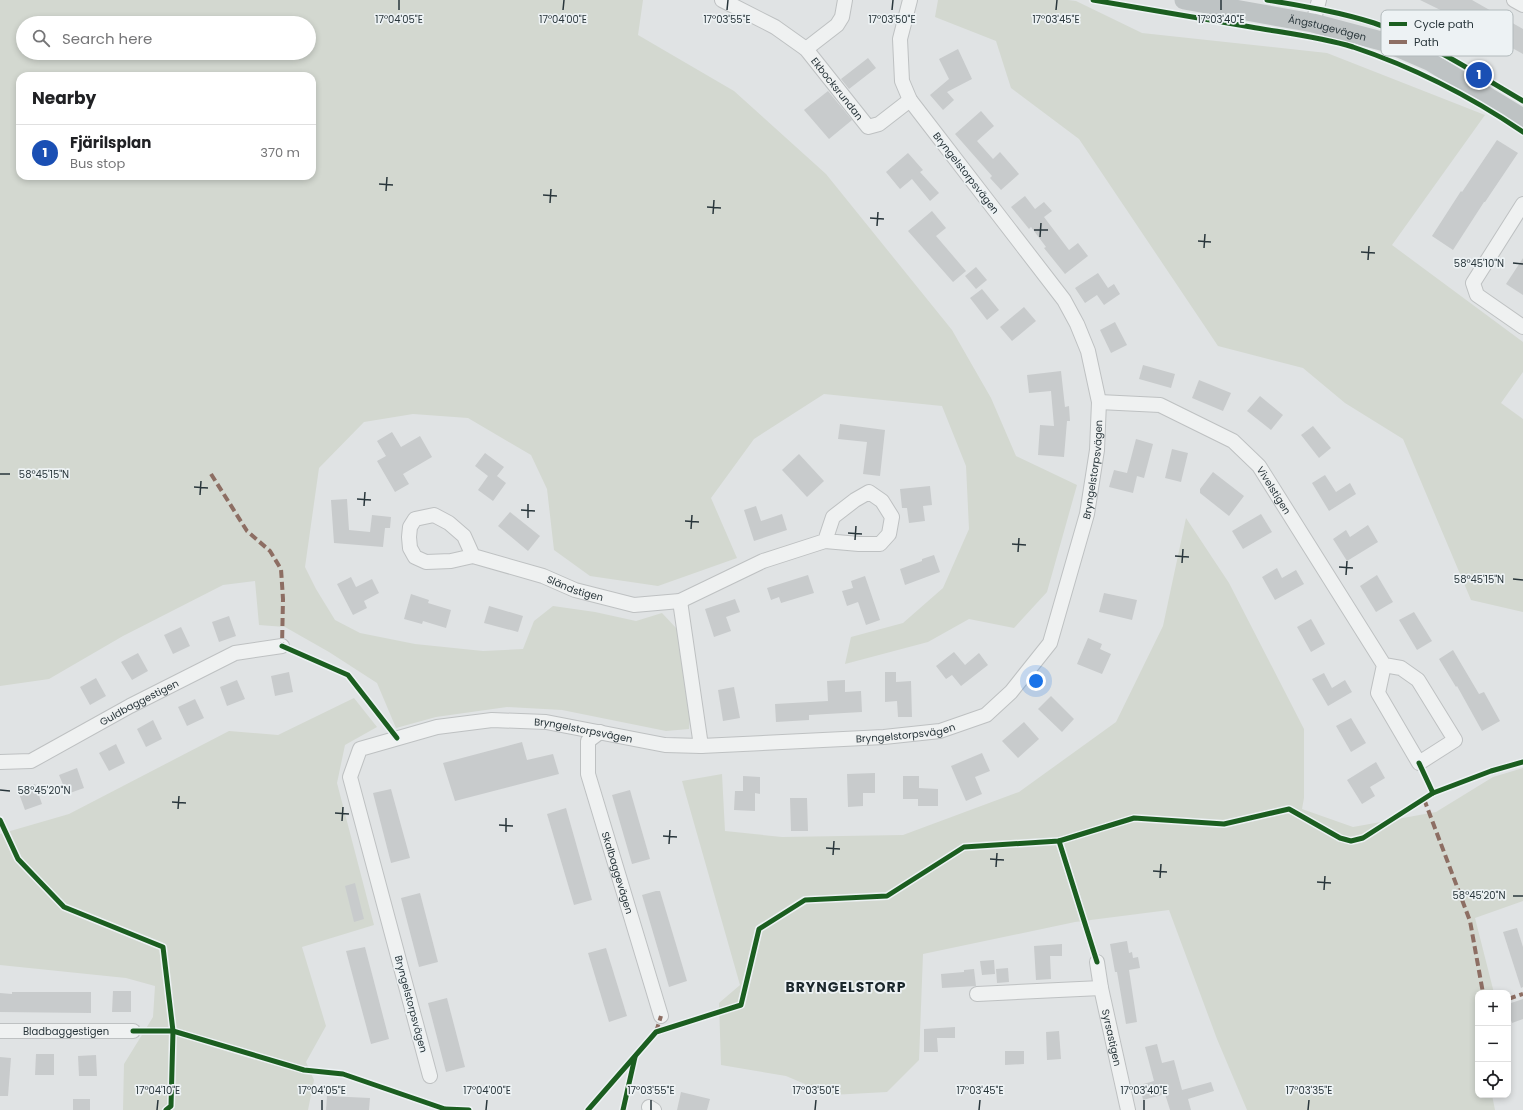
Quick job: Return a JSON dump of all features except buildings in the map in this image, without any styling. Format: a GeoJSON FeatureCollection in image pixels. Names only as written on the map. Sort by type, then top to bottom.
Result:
{"type":"FeatureCollection","features":[{"type":"Feature","properties":{"kind":"street","name":"Ekbocksrundan"},"geometry":{"type":"LineString","coordinates":[[722,0],[775,27],[806,49],[868,127],[879,124],[910,100]]}},
{"type":"Feature","properties":{"kind":"street","name":"Ekbocksrundan"},"geometry":{"type":"LineString","coordinates":[[806,49],[837,25],[842,17],[846,0]]}},
{"type":"Feature","properties":{"kind":"street","name":"Bryngelstorpsvägen"},"geometry":{"type":"LineString","coordinates":[[430,1076],[350,777],[360,749],[437,727],[492,720],[546,722],[665,745],[701,746],[884,737],[940,731],[986,715],[1011,692],[1050,643],[1087,514],[1097,450],[1099,402],[1088,351],[1077,324],[1064,300],[910,100],[902,81],[900,39],[910,0]]}},
{"type":"Feature","properties":{"kind":"street","name":"Ängstugevägen"},"geometry":{"type":"LineString","coordinates":[[1184,0],[1313,23],[1381,41]]}},
{"type":"Feature","properties":{"kind":"street"},"geometry":{"type":"LineString","coordinates":[[1313,23],[1319,0]]}},
{"type":"Feature","properties":{"kind":"street"},"geometry":{"type":"LineString","coordinates":[[1514,0],[1523,5]]}},
{"type":"Feature","properties":{"kind":"street","name":"Ängstugevägen"},"geometry":{"type":"LineString","coordinates":[[1416,56],[1429,62],[1523,118]]}},
{"type":"Feature","properties":{"kind":"street"},"geometry":{"type":"LineString","coordinates":[[1523,204],[1473,283],[1477,295],[1523,327]]}},
{"type":"Feature","properties":{"kind":"street","name":"Vivelstigen"},"geometry":{"type":"LineString","coordinates":[[1099,402],[1160,405],[1233,441],[1259,466],[1384,665]]}},
{"type":"Feature","properties":{"kind":"street","name":"Sländstigen"},"geometry":{"type":"LineString","coordinates":[[473,556],[464,536],[449,523],[434,515],[415,519],[410,527],[410,548],[415,557],[426,562],[451,561],[473,556],[543,576],[575,590],[634,606],[680,601],[763,561],[824,541],[880,544],[889,534],[892,517],[882,501],[869,492],[855,500],[833,517],[824,541]]}},
{"type":"Feature","properties":{"kind":"street"},"geometry":{"type":"LineString","coordinates":[[680,601],[701,746]]}},
{"type":"Feature","properties":{"kind":"street","name":"Guldbaggestigen"},"geometry":{"type":"LineString","coordinates":[[0,762],[31,761],[130,706],[235,653],[282,646]]}},
{"type":"Feature","properties":{"kind":"street"},"geometry":{"type":"LineString","coordinates":[[1384,665],[1402,668],[1418,680],[1455,740],[1419,763],[1378,693],[1384,665]]}},
{"type":"Feature","properties":{"kind":"street","name":"Skalbaggevägen"},"geometry":{"type":"LineString","coordinates":[[600,732],[588,741],[588,774],[661,1016]]}},
{"type":"Feature","properties":{"kind":"street","name":"Syrsastigen"},"geometry":{"type":"LineString","coordinates":[[1097,962],[1101,988],[1128,1110]]}},
{"type":"Feature","properties":{"kind":"street"},"geometry":{"type":"LineString","coordinates":[[977,994],[1101,988]]}},
{"type":"Feature","properties":{"kind":"street","name":"Bladbaggestigen"},"geometry":{"type":"LineString","coordinates":[[0,1031],[133,1031]]}},
{"type":"Feature","properties":{"kind":"shaded area"},"geometry":{"type":"Polygon","coordinates":[[[0,0],[643,0],[638,35],[734,91],[826,174],[952,330],[991,398],[1016,456],[1077,485],[1047,592],[1014,628],[969,619],[928,642],[845,664],[851,637],[903,623],[943,588],[969,529],[966,466],[942,406],[824,394],[754,439],[711,498],[737,558],[658,586],[590,576],[554,550],[547,489],[531,455],[468,418],[413,414],[364,422],[319,468],[305,567],[316,589],[335,620],[360,633],[415,644],[483,651],[523,649],[534,621],[553,606],[595,612],[636,621],[662,613],[677,629],[691,703],[689,729],[666,731],[562,710],[507,707],[436,717],[396,728],[377,683],[329,652],[285,627],[259,625],[255,581],[223,585],[123,636],[49,679],[0,686],[0,0]]]}},
{"type":"Feature","properties":{"kind":"shaded area"},"geometry":{"type":"Polygon","coordinates":[[[938,0],[1076,1],[1142,33],[1327,53],[1485,115],[1392,245],[1523,342],[1523,372],[1501,403],[1523,419],[1523,612],[1471,600],[1403,439],[1345,403],[1303,368],[1218,346],[1079,139],[1011,88],[996,41],[935,17],[938,0]]]}},
{"type":"Feature","properties":{"kind":"shaded area"},"geometry":{"type":"Polygon","coordinates":[[[1186,518],[1229,583],[1304,729],[1304,798],[1302,809],[1353,827],[1436,812],[1493,777],[1523,768],[1523,901],[1475,918],[1493,990],[1475,990],[1475,1098],[1493,1098],[1495,1110],[1247,1110],[1217,1039],[1169,910],[1075,922],[923,954],[919,1060],[887,1092],[831,1095],[786,1076],[721,1065],[719,1003],[740,985],[682,781],[722,774],[725,831],[782,837],[903,835],[1019,792],[1116,722],[1163,626],[1186,518]]]}},
{"type":"Feature","properties":{"kind":"shaded area"},"geometry":{"type":"Polygon","coordinates":[[[354,698],[377,727],[345,745],[337,783],[374,925],[302,947],[326,1026],[306,1062],[314,1080],[308,1110],[123,1110],[124,1064],[153,1017],[155,986],[126,978],[0,965],[0,834],[69,814],[229,731],[278,735],[354,698]]]}},
{"type":"Feature","properties":{"kind":"marked path"},"geometry":{"type":"LineString","coordinates":[[211,474],[247,531],[270,551],[281,569],[283,599],[282,646]]}},
{"type":"Feature","properties":{"kind":"marked path"},"geometry":{"type":"LineString","coordinates":[[1424,799],[1470,921],[1482,990]]}},
{"type":"Feature","properties":{"kind":"marked path"},"geometry":{"type":"LineString","coordinates":[[1511,998],[1523,994]]}},
{"type":"Feature","properties":{"kind":"marked path"},"geometry":{"type":"LineString","coordinates":[[656,1032],[661,1016]]}},
{"type":"Feature","properties":{"kind":"cycle path"},"geometry":{"type":"LineString","coordinates":[[1093,0],[1328,40],[1353,47],[1419,73],[1483,106],[1523,132]]}},
{"type":"Feature","properties":{"kind":"cycle path"},"geometry":{"type":"LineString","coordinates":[[1267,0],[1308,7],[1381,25]]}},
{"type":"Feature","properties":{"kind":"cycle path"},"geometry":{"type":"LineString","coordinates":[[1446,56],[1523,101]]}},
{"type":"Feature","properties":{"kind":"cycle path"},"geometry":{"type":"LineString","coordinates":[[282,646],[348,675],[397,738]]}},
{"type":"Feature","properties":{"kind":"cycle path"},"geometry":{"type":"LineString","coordinates":[[1419,763],[1433,793],[1491,771],[1523,762]]}},
{"type":"Feature","properties":{"kind":"cycle path"},"geometry":{"type":"LineString","coordinates":[[588,1110],[656,1032],[741,1005],[759,929],[805,900],[887,896],[964,847],[1059,841],[1134,818],[1224,824],[1289,809],[1340,838],[1351,841],[1363,838],[1433,793]]}},
{"type":"Feature","properties":{"kind":"cycle path"},"geometry":{"type":"LineString","coordinates":[[0,820],[18,859],[64,907],[163,947],[173,1031],[304,1070],[343,1074],[445,1109],[469,1110]]}},
{"type":"Feature","properties":{"kind":"cycle path"},"geometry":{"type":"LineString","coordinates":[[1059,841],[1097,962]]}},
{"type":"Feature","properties":{"kind":"cycle path"},"geometry":{"type":"LineString","coordinates":[[133,1031],[173,1031],[171,1106],[166,1110]]}},
{"type":"Feature","properties":{"kind":"cycle path"},"geometry":{"type":"LineString","coordinates":[[623,1110],[635,1057]]}},
{"type":"Feature","properties":{"kind":"place","name":"Fjärilsplan"},"geometry":{"type":"Point","coordinates":[1479,75]}},
{"type":"Feature","properties":{"kind":"district","name":"BRYNGELSTORP"},"geometry":{"type":"Point","coordinates":[846,987]}}]}
